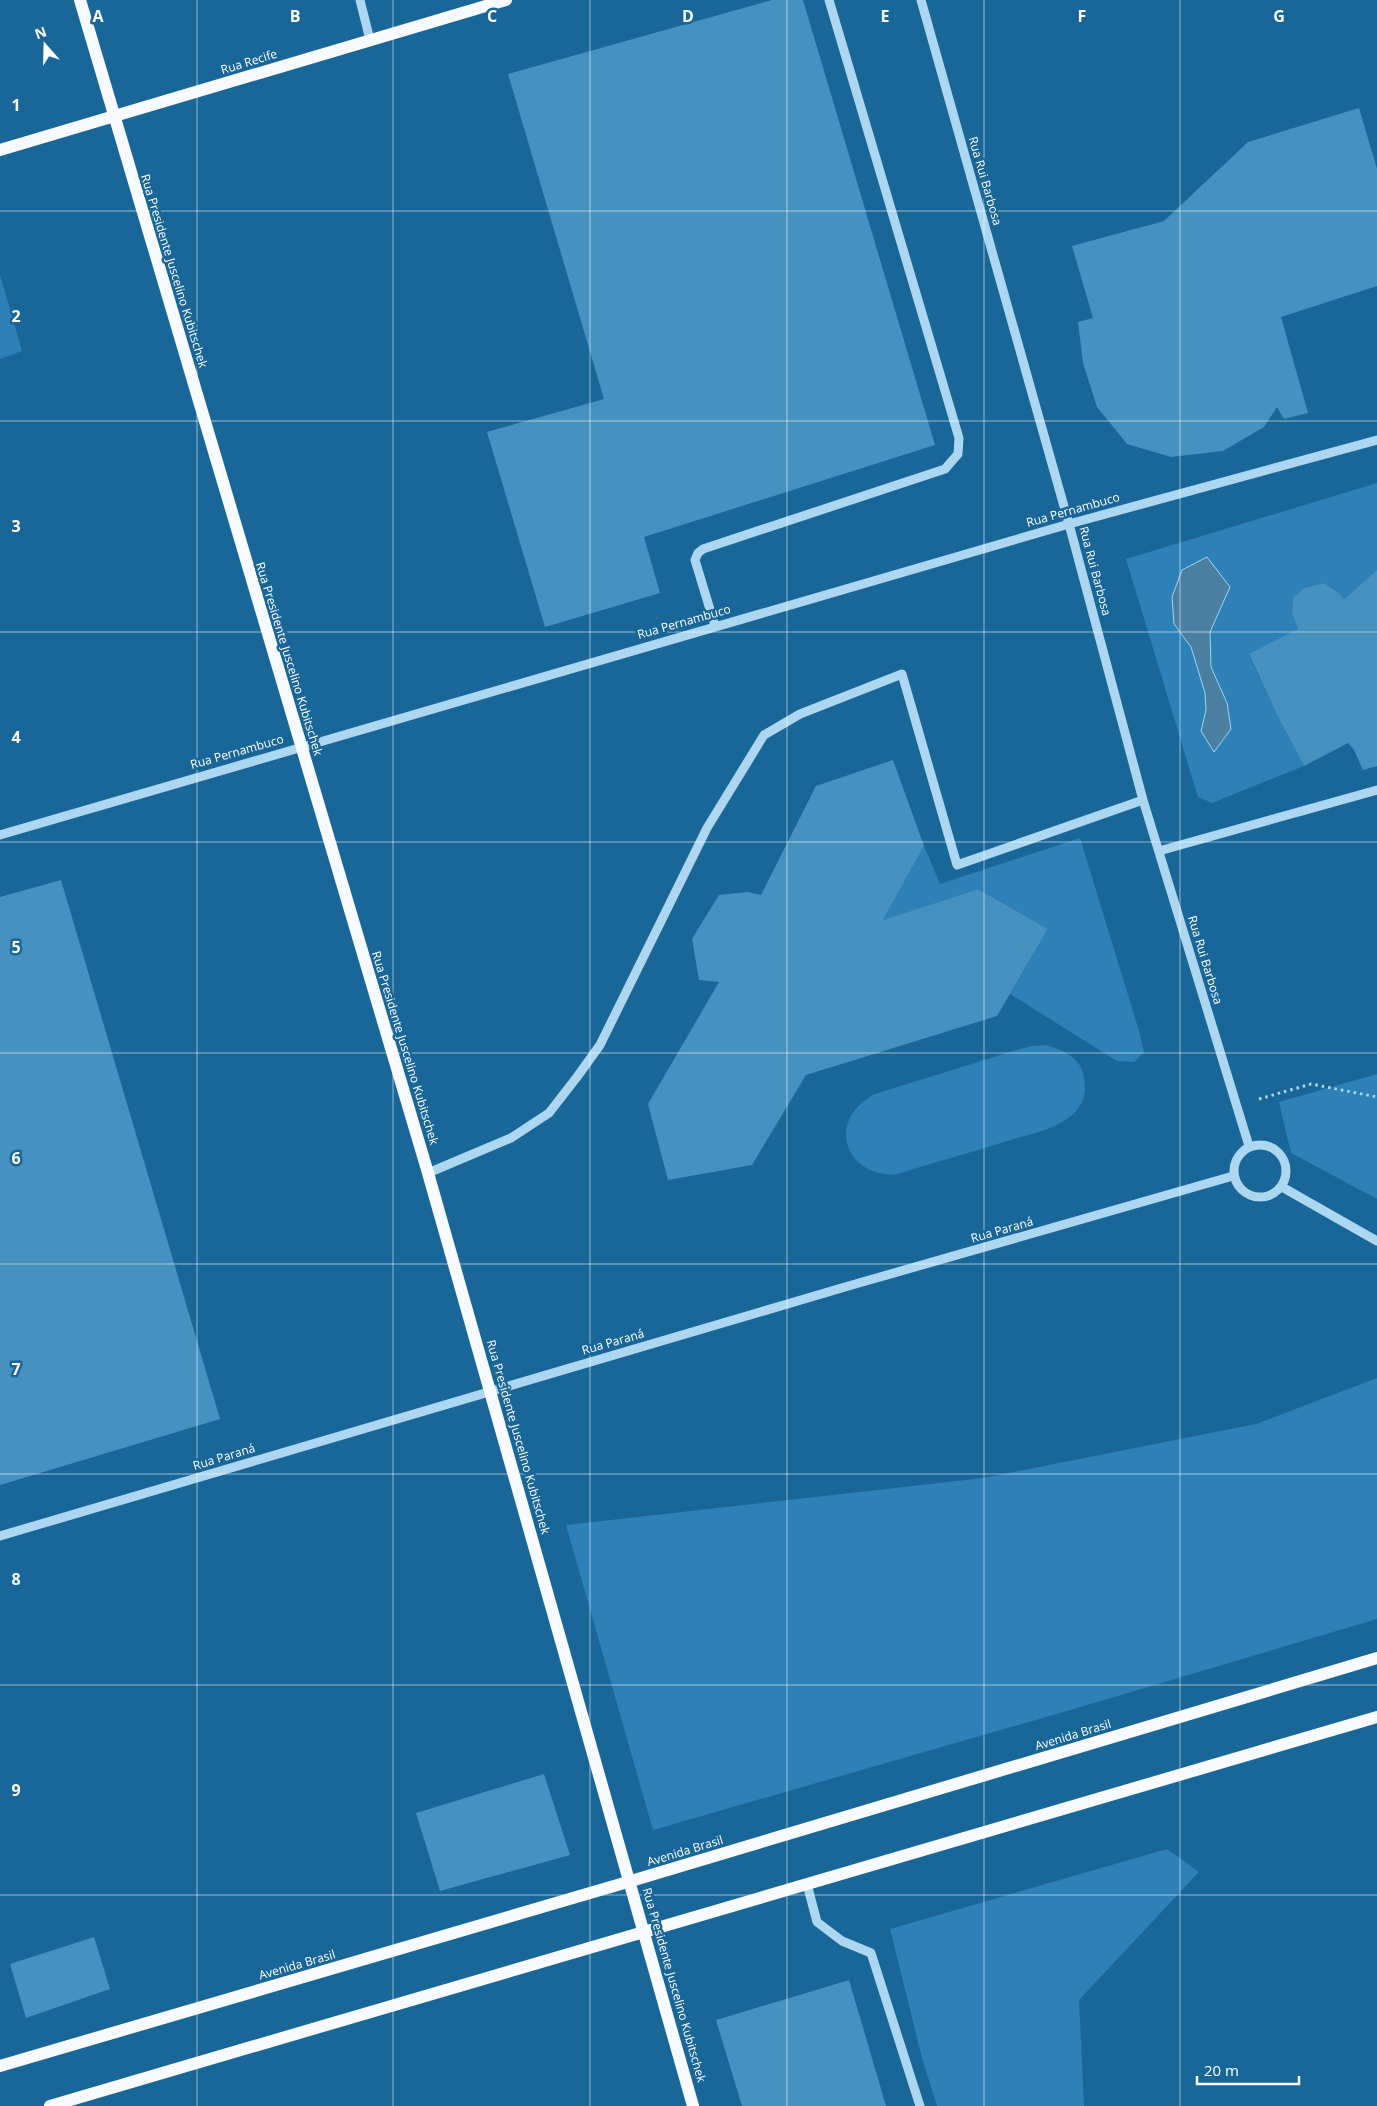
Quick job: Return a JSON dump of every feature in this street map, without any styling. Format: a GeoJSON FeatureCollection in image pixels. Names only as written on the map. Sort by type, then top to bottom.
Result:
{"type":"FeatureCollection","features":[{"type":"Feature","properties":{"kind":"main road","name":"Rua Presidente Juscelino Kubitschek"},"geometry":{"type":"LineString","coordinates":[[80,0],[428,1173],[694,2106]]}},
{"type":"Feature","properties":{"kind":"main road","name":"Rua Recife"},"geometry":{"type":"LineString","coordinates":[[0,150],[506,0]]}},
{"type":"Feature","properties":{"kind":"main road","name":"Avenida Brasil"},"geometry":{"type":"LineString","coordinates":[[0,2066],[631,1881],[1377,1658]]}},
{"type":"Feature","properties":{"kind":"main road"},"geometry":{"type":"LineString","coordinates":[[50,2106],[1377,1717]]}},
{"type":"Feature","properties":{"kind":"street"},"geometry":{"type":"LineString","coordinates":[[360,0],[370,40]]}},
{"type":"Feature","properties":{"kind":"street"},"geometry":{"type":"LineString","coordinates":[[715,626],[695,560],[702,549],[946,469],[958,454],[959,438],[829,0]]}},
{"type":"Feature","properties":{"kind":"street","name":"Rua Rui Barbosa"},"geometry":{"type":"LineString","coordinates":[[921,0],[1069,524],[1143,800],[1249,1146]]}},
{"type":"Feature","properties":{"kind":"street","name":"Rua Pernambuco"},"geometry":{"type":"LineString","coordinates":[[0,835],[1069,524],[1377,440]]}},
{"type":"Feature","properties":{"kind":"street"},"geometry":{"type":"LineString","coordinates":[[428,1173],[511,1138],[550,1113],[600,1045],[707,828],[764,735],[800,714],[902,674],[957,865],[1143,800]]}},
{"type":"Feature","properties":{"kind":"street"},"geometry":{"type":"LineString","coordinates":[[1159,851],[1377,790]]}},
{"type":"Feature","properties":{"kind":"street"},"geometry":{"type":"LineString","coordinates":[[1266,1145],[1280,1154],[1287,1170],[1282,1187],[1264,1198],[1244,1194],[1233,1176],[1236,1159],[1249,1146],[1266,1145]]}},
{"type":"Feature","properties":{"kind":"street","name":"Rua Paraná"},"geometry":{"type":"LineString","coordinates":[[0,1536],[490,1391],[1233,1176]]}},
{"type":"Feature","properties":{"kind":"street"},"geometry":{"type":"LineString","coordinates":[[1282,1187],[1377,1241]]}},
{"type":"Feature","properties":{"kind":"street"},"geometry":{"type":"LineString","coordinates":[[807,1884],[817,1922],[842,1941],[871,1953],[920,2106]]}},
{"type":"Feature","properties":{"kind":"path"},"geometry":{"type":"LineString","coordinates":[[1236,1105],[1312,1084],[1377,1097]]}},
{"type":"Feature","properties":{"kind":"shaded area"},"geometry":{"type":"Polygon","coordinates":[[[0,275],[22,351],[0,359],[0,275]]]}},
{"type":"Feature","properties":{"kind":"shaded area"},"geometry":{"type":"Polygon","coordinates":[[[1377,483],[1377,570],[1344,599],[1339,593],[1324,583],[1304,588],[1293,599],[1292,613],[1298,629],[1249,655],[1277,715],[1304,766],[1212,803],[1198,797],[1126,559],[1377,483]],[[1230,587],[1191,647],[1205,693],[1206,710],[1201,731],[1227,703],[1211,667],[1210,632],[1230,587]]]}},
{"type":"Feature","properties":{"kind":"shaded area"},"geometry":{"type":"Polygon","coordinates":[[[1207,557],[1230,587],[1210,632],[1211,667],[1227,703],[1231,729],[1214,752],[1201,731],[1206,710],[1205,693],[1191,647],[1174,624],[1172,597],[1182,570],[1207,557]]]}},
{"type":"Feature","properties":{"kind":"shaded area"},"geometry":{"type":"Polygon","coordinates":[[[1080,838],[1140,1034],[1144,1052],[1134,1062],[1117,1061],[1010,994],[1048,929],[978,889],[883,920],[924,846],[940,884],[1080,838]]]}},
{"type":"Feature","properties":{"kind":"shaded area"},"geometry":{"type":"Polygon","coordinates":[[[1046,1045],[1065,1052],[1076,1060],[1080,1065],[1084,1078],[1085,1091],[1082,1103],[1063,1122],[1035,1133],[894,1175],[876,1172],[862,1165],[852,1155],[847,1143],[846,1130],[851,1117],[860,1104],[875,1094],[1013,1051],[1032,1046],[1046,1045]]]}},
{"type":"Feature","properties":{"kind":"shaded area"},"geometry":{"type":"Polygon","coordinates":[[[1377,1074],[1377,1199],[1291,1153],[1279,1102],[1377,1074]]]}},
{"type":"Feature","properties":{"kind":"shaded area"},"geometry":{"type":"Polygon","coordinates":[[[1377,1378],[1377,1619],[1067,1711],[653,1830],[566,1525],[983,1478],[1256,1424],[1377,1378]]]}},
{"type":"Feature","properties":{"kind":"shaded area"},"geometry":{"type":"Polygon","coordinates":[[[1167,1849],[1199,1872],[1079,2000],[1084,2106],[937,2106],[922,2058],[890,1929],[1167,1849]]]}},
{"type":"Feature","properties":{"kind":"building"},"geometry":{"type":"Polygon","coordinates":[[[772,0],[803,0],[935,445],[644,537],[660,593],[545,627],[487,432],[604,399],[508,74],[772,0]]]}},
{"type":"Feature","properties":{"kind":"building"},"geometry":{"type":"Polygon","coordinates":[[[1359,108],[1377,169],[1377,286],[1281,317],[1308,413],[1284,419],[1277,407],[1264,427],[1223,451],[1171,457],[1127,444],[1097,407],[1083,363],[1078,322],[1093,318],[1072,246],[1164,221],[1248,142],[1359,108]]]}},
{"type":"Feature","properties":{"kind":"building"},"geometry":{"type":"Polygon","coordinates":[[[1377,570],[1377,766],[1363,770],[1354,750],[1348,743],[1304,766],[1277,715],[1249,654],[1298,629],[1292,613],[1293,598],[1304,588],[1324,583],[1339,593],[1344,599],[1377,570]]]}},
{"type":"Feature","properties":{"kind":"building"},"geometry":{"type":"Polygon","coordinates":[[[893,760],[924,846],[883,920],[978,889],[1048,929],[997,1016],[806,1075],[752,1165],[668,1180],[648,1104],[719,982],[699,980],[692,939],[719,895],[748,892],[761,895],[816,786],[893,760]]]}},
{"type":"Feature","properties":{"kind":"building"},"geometry":{"type":"Polygon","coordinates":[[[61,880],[220,1419],[0,1485],[0,897],[61,880]]]}},
{"type":"Feature","properties":{"kind":"building"},"geometry":{"type":"Polygon","coordinates":[[[544,1774],[570,1855],[440,1891],[416,1813],[544,1774]]]}},
{"type":"Feature","properties":{"kind":"building"},"geometry":{"type":"Polygon","coordinates":[[[94,1937],[110,1989],[26,2018],[10,1964],[94,1937]]]}},
{"type":"Feature","properties":{"kind":"building"},"geometry":{"type":"Polygon","coordinates":[[[849,1980],[886,2106],[742,2106],[716,2020],[849,1980]]]}}]}
